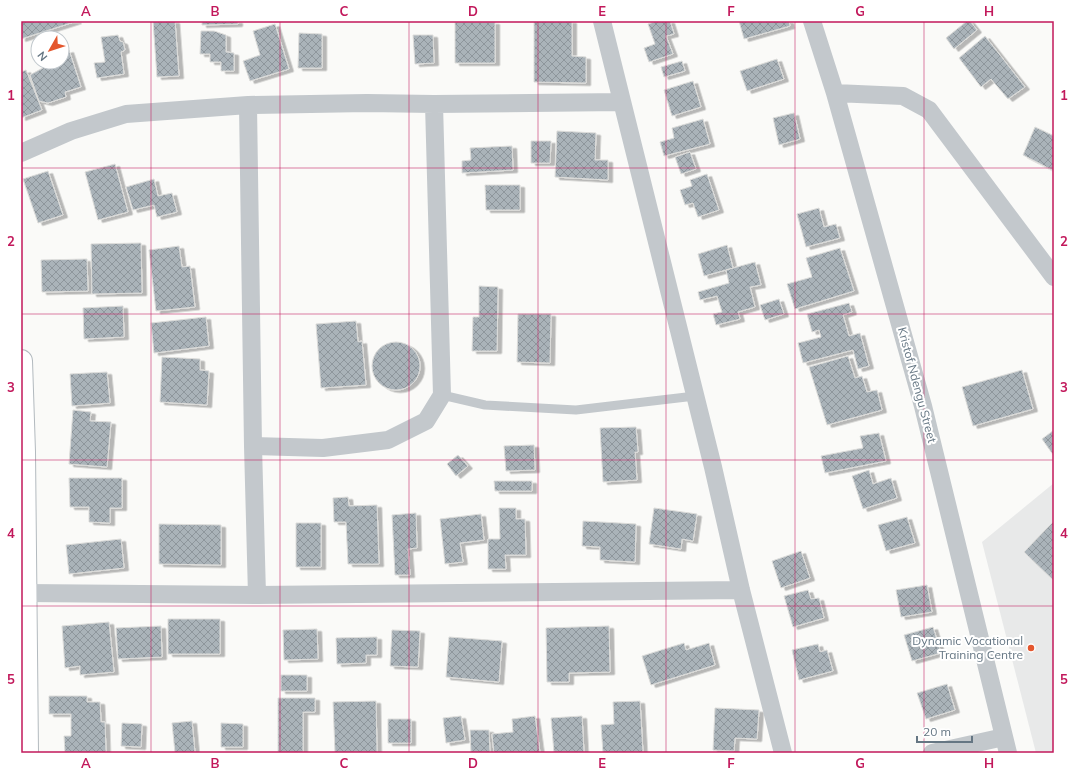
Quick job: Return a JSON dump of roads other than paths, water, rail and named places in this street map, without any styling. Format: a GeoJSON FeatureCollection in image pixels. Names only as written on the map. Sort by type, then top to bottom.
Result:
{"type":"FeatureCollection","features":[{"type":"Feature","properties":{"kind":"street"},"geometry":{"type":"LineString","coordinates":[[602,21],[713,467],[741,590],[783,753]]}},
{"type":"Feature","properties":{"kind":"street","name":"Kristof Ndengu Street"},"geometry":{"type":"LineString","coordinates":[[812,21],[835,94],[923,406],[1006,745]]}},
{"type":"Feature","properties":{"kind":"street"},"geometry":{"type":"LineString","coordinates":[[835,94],[903,96],[929,110],[1054,277]]}},
{"type":"Feature","properties":{"kind":"street"},"geometry":{"type":"LineString","coordinates":[[21,153],[71,131],[126,114],[248,105],[622,102]]}},
{"type":"Feature","properties":{"kind":"street"},"geometry":{"type":"LineString","coordinates":[[253,446],[323,448],[388,440],[426,421],[442,395],[434,104]]}},
{"type":"Feature","properties":{"kind":"street"},"geometry":{"type":"LineString","coordinates":[[248,105],[253,446],[257,595]]}},
{"type":"Feature","properties":{"kind":"street"},"geometry":{"type":"LineString","coordinates":[[21,361],[26,594],[27,753]]}},
{"type":"Feature","properties":{"kind":"street"},"geometry":{"type":"LineString","coordinates":[[26,594],[257,595],[741,590]]}},
{"type":"Feature","properties":{"kind":"street"},"geometry":{"type":"LineString","coordinates":[[932,753],[1006,745]]}},
{"type":"Feature","properties":{"kind":"lane"},"geometry":{"type":"LineString","coordinates":[[442,395],[485,405],[576,410],[695,396]]}},
{"type":"Feature","properties":{"kind":"place","name":"Dynamic Vocational Training Centre"},"geometry":{"type":"Point","coordinates":[1031,648]}}]}
